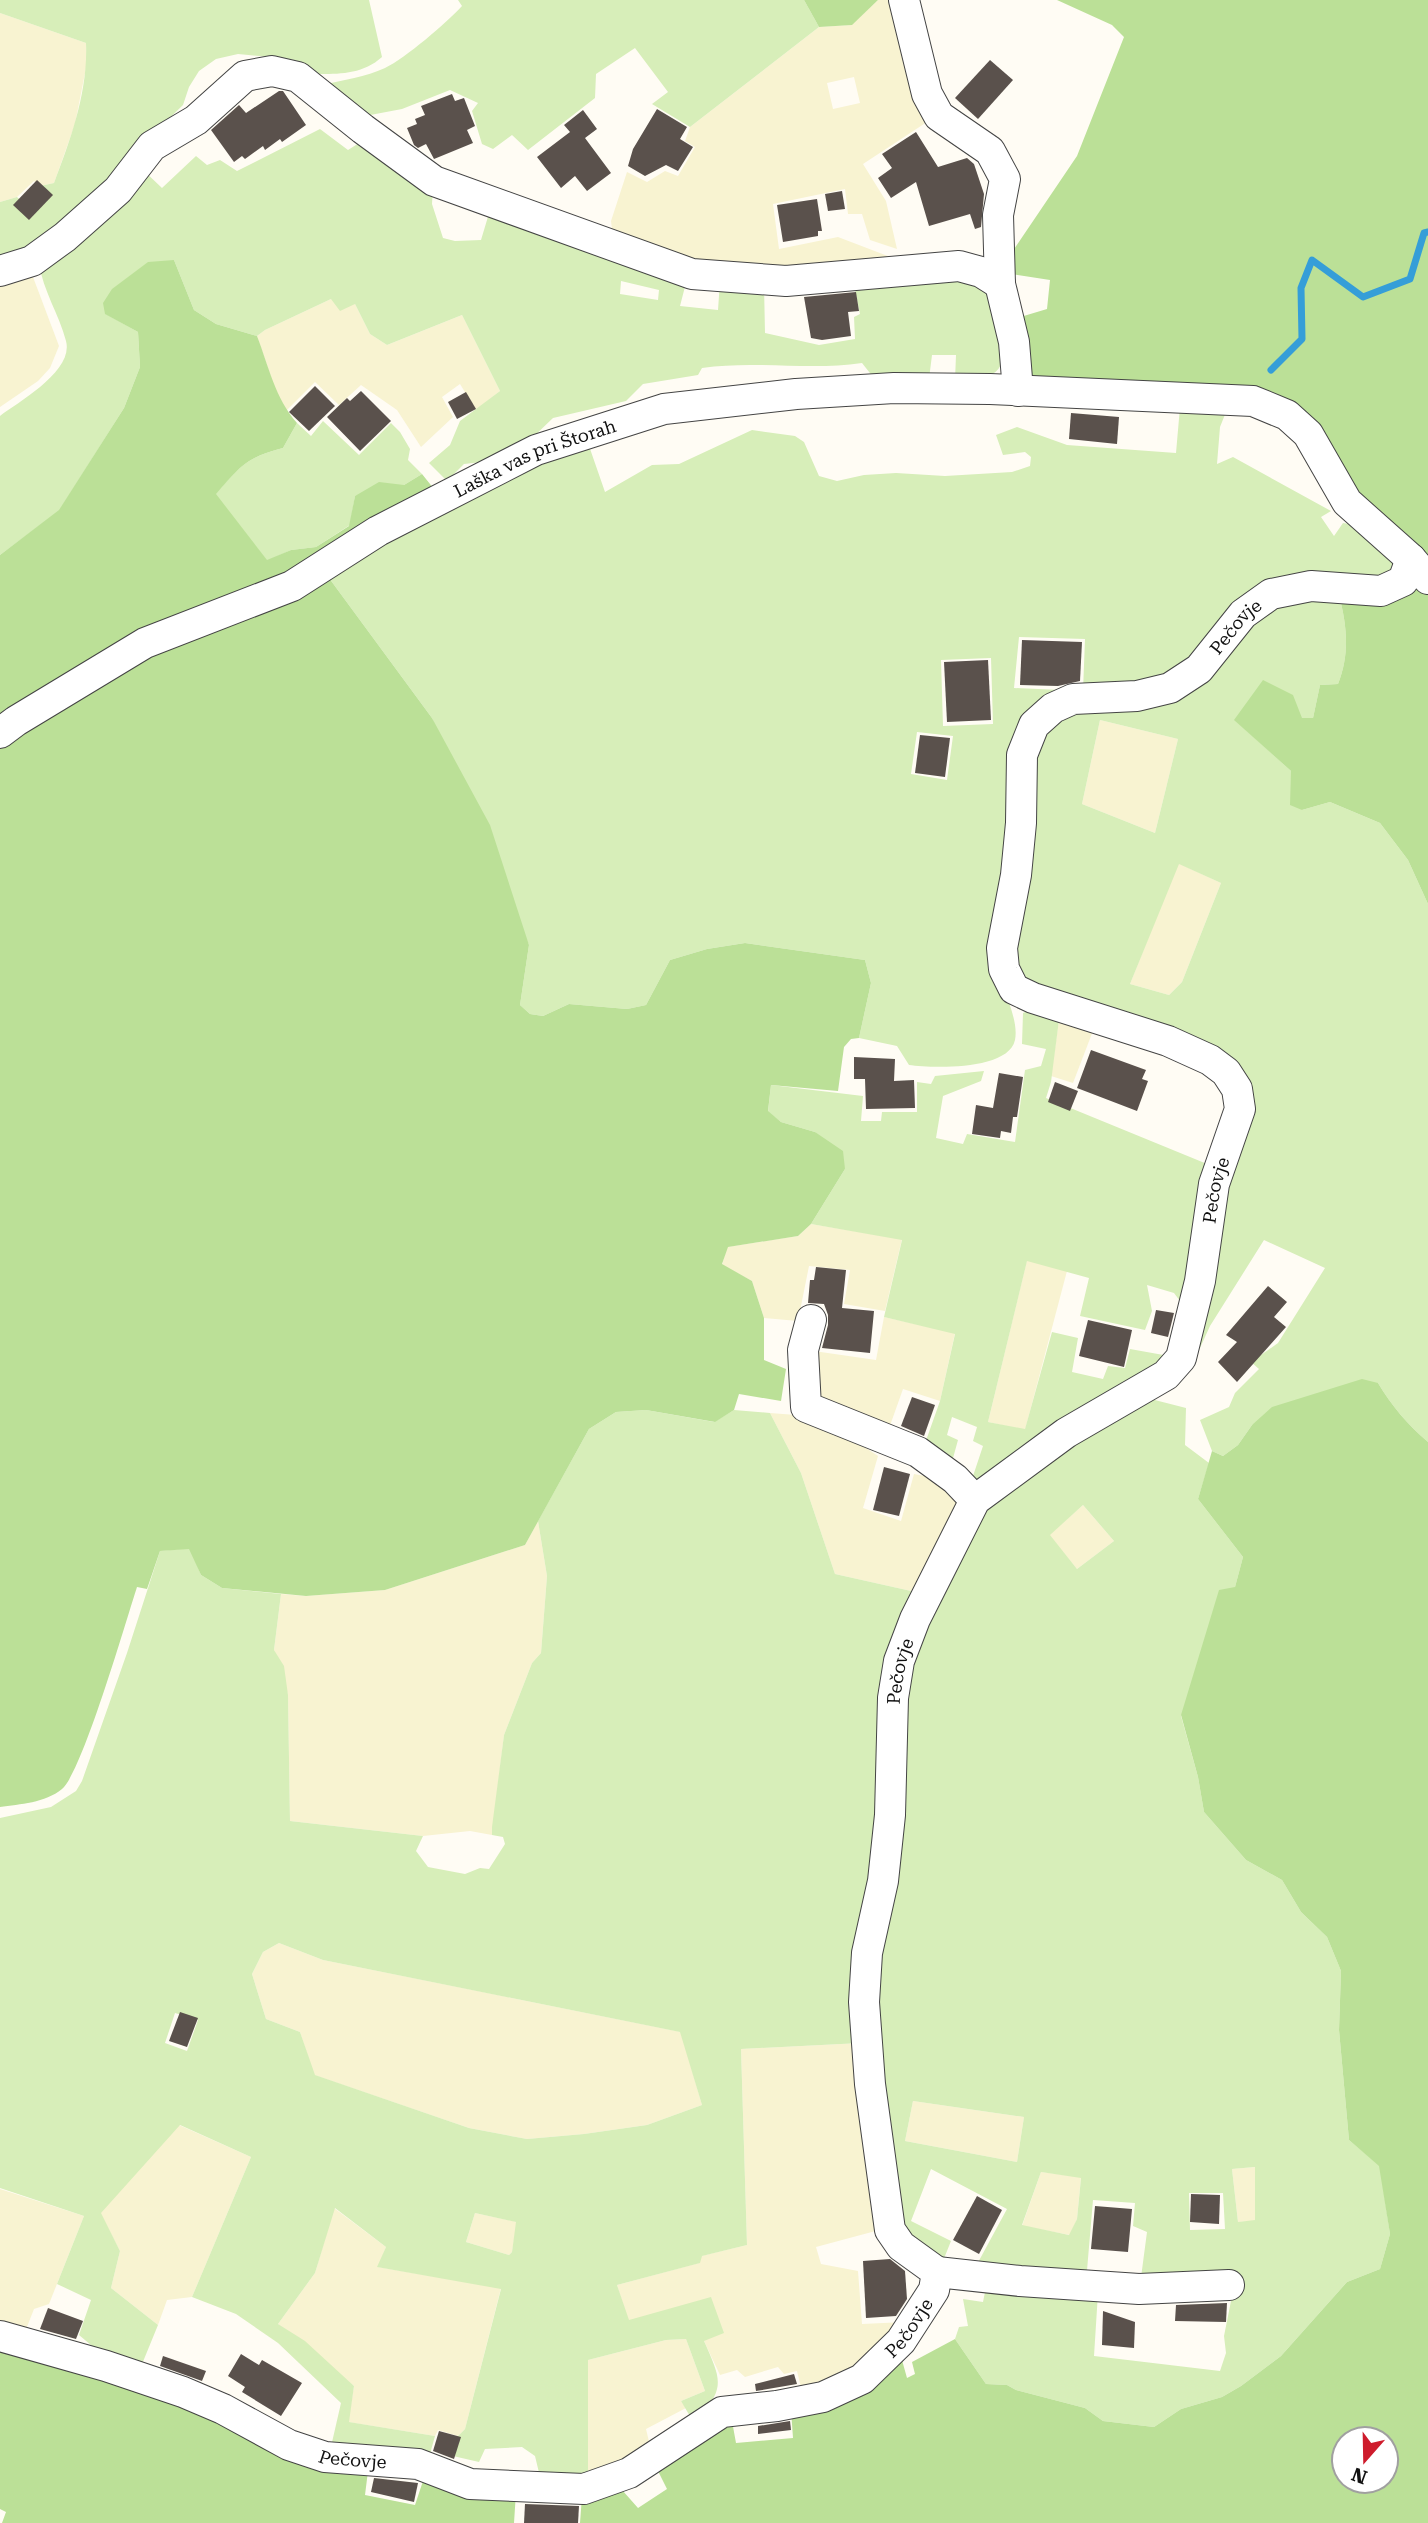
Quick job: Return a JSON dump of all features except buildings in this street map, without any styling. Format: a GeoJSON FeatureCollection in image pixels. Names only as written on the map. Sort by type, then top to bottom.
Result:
{"type":"FeatureCollection","features":[{"type":"Feature","properties":{"kind":"street"},"geometry":{"type":"LineString","coordinates":[[904,0],[927,94],[939,116],[990,151],[1006,179],[998,215],[1000,284],[1014,342],[1018,391]]}},
{"type":"Feature","properties":{"kind":"street"},"geometry":{"type":"LineString","coordinates":[[0,271],[32,261],[65,237],[118,190],[152,146],[196,120],[245,76],[272,71],[298,77],[363,129],[435,181],[692,274],[786,281],[959,267],[981,272],[1000,284]]}},
{"type":"Feature","properties":{"kind":"street","name":"Laška vas pri Štorah"},"geometry":{"type":"LineString","coordinates":[[0,733],[145,643],[292,586],[378,531],[536,450],[664,409],[796,394],[894,388],[990,388],[1018,391]]}},
{"type":"Feature","properties":{"kind":"street","name":"Pečovje"},"geometry":{"type":"LineString","coordinates":[[0,2336],[106,2366],[183,2392],[223,2409],[289,2445],[325,2457],[418,2465],[470,2484],[584,2489],[629,2473],[722,2412],[777,2406],[823,2397],[862,2379],[901,2341],[934,2290],[937,2272],[901,2246],[890,2230],[870,2084],[865,1990],[867,1953],[883,1881],[890,1815],[893,1698],[899,1661],[915,1619],[975,1500],[1066,1433],[1166,1375],[1181,1358],[1200,1281],[1214,1185],[1240,1109],[1237,1089],[1226,1072],[1210,1060],[1168,1041],[1033,998],[1014,989],[1004,969],[1002,948],[1016,875],[1021,823],[1022,755],[1034,725],[1053,708],[1073,699],[1137,696],[1170,688],[1199,669],[1243,614],[1271,594],[1311,586],[1381,591],[1404,581],[1419,569],[1348,502],[1308,434],[1287,415],[1253,401],[1018,391]]}},
{"type":"Feature","properties":{"kind":"street"},"geometry":{"type":"LineString","coordinates":[[811,1320],[803,1350],[806,1407],[918,1452],[955,1479],[975,1500]]}},
{"type":"Feature","properties":{"kind":"street"},"geometry":{"type":"LineString","coordinates":[[937,2272],[1127,2288],[1228,2285]]}},
{"type":"Feature","properties":{"kind":"shaded area"},"geometry":{"type":"Polygon","coordinates":[[[878,0],[896,0],[930,120],[863,164],[886,201],[897,249],[870,240],[862,214],[848,214],[845,189],[773,204],[779,249],[838,237],[893,258],[725,273],[613,238],[611,221],[627,172],[647,182],[665,171],[678,176],[695,147],[685,141],[690,127],[819,27],[851,25],[878,0]],[[854,77],[827,83],[833,109],[860,103],[854,77]]]}},
{"type":"Feature","properties":{"kind":"shaded area"},"geometry":{"type":"Polygon","coordinates":[[[0,13],[86,43],[87,63],[75,124],[54,183],[40,186],[34,181],[17,197],[0,202],[0,13]]]}},
{"type":"Feature","properties":{"kind":"shaded area"},"geometry":{"type":"Polygon","coordinates":[[[30,269],[59,346],[50,368],[38,381],[0,407],[0,277],[30,269]]]}},
{"type":"Feature","properties":{"kind":"shaded area"},"geometry":{"type":"Polygon","coordinates":[[[331,299],[355,304],[370,334],[387,345],[462,315],[500,391],[476,410],[460,384],[442,397],[453,417],[421,447],[397,410],[361,385],[339,405],[315,382],[286,411],[275,389],[257,336],[331,299]]]}},
{"type":"Feature","properties":{"kind":"shaded area"},"geometry":{"type":"Polygon","coordinates":[[[1100,720],[1178,739],[1155,833],[1082,804],[1100,720]]]}},
{"type":"Feature","properties":{"kind":"shaded area"},"geometry":{"type":"Polygon","coordinates":[[[1178,863],[1221,883],[1182,982],[1169,995],[1130,984],[1178,863]]]}},
{"type":"Feature","properties":{"kind":"shaded area"},"geometry":{"type":"Polygon","coordinates":[[[1059,1020],[1096,1023],[1073,1083],[1051,1076],[1059,1020]]]}},
{"type":"Feature","properties":{"kind":"shaded area"},"geometry":{"type":"Polygon","coordinates":[[[811,1224],[902,1239],[885,1311],[844,1304],[850,1270],[809,1266],[798,1321],[764,1318],[752,1281],[722,1265],[727,1247],[798,1236],[811,1224]]]}},
{"type":"Feature","properties":{"kind":"shaded area"},"geometry":{"type":"Polygon","coordinates":[[[1027,1260],[1067,1271],[1025,1430],[988,1422],[1027,1260]]]}},
{"type":"Feature","properties":{"kind":"shaded area"},"geometry":{"type":"Polygon","coordinates":[[[884,1317],[955,1333],[940,1401],[903,1389],[887,1434],[816,1396],[807,1350],[876,1360],[884,1317]]]}},
{"type":"Feature","properties":{"kind":"shaded area"},"geometry":{"type":"Polygon","coordinates":[[[770,1413],[796,1415],[870,1437],[866,1448],[878,1456],[863,1508],[901,1521],[914,1474],[946,1480],[961,1504],[920,1593],[835,1574],[801,1473],[770,1413]]]}},
{"type":"Feature","properties":{"kind":"shaded area"},"geometry":{"type":"Polygon","coordinates":[[[1083,1505],[1114,1541],[1077,1569],[1049,1535],[1083,1505]]]}},
{"type":"Feature","properties":{"kind":"shaded area"},"geometry":{"type":"Polygon","coordinates":[[[538,1521],[547,1576],[541,1653],[532,1663],[504,1735],[492,1835],[470,1831],[423,1836],[290,1821],[288,1695],[274,1650],[281,1594],[306,1596],[385,1590],[525,1545],[538,1521]]]}},
{"type":"Feature","properties":{"kind":"shaded area"},"geometry":{"type":"Polygon","coordinates":[[[279,1943],[323,1960],[681,2032],[702,2105],[647,2125],[527,2139],[469,2128],[314,2075],[300,2032],[266,2019],[252,1974],[263,1952],[279,1943]]]}},
{"type":"Feature","properties":{"kind":"shaded area"},"geometry":{"type":"Polygon","coordinates":[[[861,2043],[883,2229],[816,2247],[821,2264],[858,2271],[862,2324],[905,2322],[879,2357],[803,2396],[797,2371],[784,2374],[778,2367],[745,2377],[737,2370],[720,2375],[704,2341],[628,2320],[617,2285],[699,2263],[701,2256],[747,2245],[741,2049],[861,2043]]]}},
{"type":"Feature","properties":{"kind":"shaded area"},"geometry":{"type":"Polygon","coordinates":[[[913,2101],[1024,2117],[1017,2162],[905,2141],[913,2101]]]}},
{"type":"Feature","properties":{"kind":"shaded area"},"geometry":{"type":"Polygon","coordinates":[[[179,2125],[251,2157],[192,2297],[167,2300],[158,2325],[111,2288],[120,2251],[100,2213],[179,2125]]]}},
{"type":"Feature","properties":{"kind":"shaded area"},"geometry":{"type":"Polygon","coordinates":[[[1256,2167],[1255,2221],[1238,2222],[1232,2169],[1256,2167]]]}},
{"type":"Feature","properties":{"kind":"shaded area"},"geometry":{"type":"Polygon","coordinates":[[[1041,2172],[1081,2177],[1077,2219],[1070,2235],[1022,2226],[1041,2172]]]}},
{"type":"Feature","properties":{"kind":"shaded area"},"geometry":{"type":"Polygon","coordinates":[[[0,2189],[84,2216],[49,2304],[34,2309],[23,2337],[0,2330],[0,2189]]]}},
{"type":"Feature","properties":{"kind":"shaded area"},"geometry":{"type":"Polygon","coordinates":[[[334,2208],[386,2247],[378,2267],[501,2288],[465,2429],[458,2436],[438,2430],[435,2436],[348,2422],[354,2386],[278,2324],[315,2273],[334,2208]]]}},
{"type":"Feature","properties":{"kind":"shaded area"},"geometry":{"type":"Polygon","coordinates":[[[475,2213],[517,2222],[512,2252],[509,2255],[466,2242],[475,2213]]]}},
{"type":"Feature","properties":{"kind":"shaded area"},"geometry":{"type":"Polygon","coordinates":[[[686,2339],[705,2391],[681,2401],[686,2408],[646,2429],[651,2450],[588,2481],[588,2360],[666,2340],[686,2339]]]}},
{"type":"Feature","properties":{"kind":"green space"},"geometry":{"type":"Polygon","coordinates":[[[0,0],[369,0],[382,57],[358,70],[322,74],[313,74],[301,62],[290,59],[238,54],[216,59],[199,71],[189,87],[183,105],[148,139],[107,194],[0,265],[0,202],[17,197],[28,207],[40,186],[54,183],[81,97],[86,43],[0,13],[0,0]]]}},
{"type":"Feature","properties":{"kind":"green space"},"geometry":{"type":"Polygon","coordinates":[[[458,0],[804,0],[819,27],[690,127],[652,104],[668,92],[635,48],[596,74],[595,98],[528,150],[512,135],[493,149],[482,144],[472,111],[478,103],[450,90],[402,109],[365,116],[322,85],[370,74],[394,63],[455,13],[462,6],[458,0]]]}},
{"type":"Feature","properties":{"kind":"green space"},"geometry":{"type":"Polygon","coordinates":[[[804,0],[878,0],[852,25],[819,27],[804,0]]]}},
{"type":"Feature","properties":{"kind":"green space"},"geometry":{"type":"Polygon","coordinates":[[[1057,0],[1428,0],[1428,563],[1352,498],[1288,404],[1036,381],[1025,368],[1017,318],[1047,309],[1050,280],[1011,274],[1008,258],[1077,156],[1124,37],[1112,25],[1057,0]]]}},
{"type":"Feature","properties":{"kind":"green space"},"geometry":{"type":"Polygon","coordinates":[[[320,129],[348,150],[367,138],[433,186],[432,204],[443,238],[455,241],[481,240],[490,210],[688,275],[680,306],[718,310],[720,281],[764,285],[765,333],[819,345],[855,339],[854,317],[860,314],[853,280],[949,270],[994,291],[1004,338],[1002,362],[997,370],[988,376],[955,380],[956,355],[932,355],[929,379],[877,382],[862,363],[702,368],[698,375],[643,384],[626,401],[553,418],[528,442],[482,462],[464,464],[447,481],[429,463],[450,445],[460,421],[500,391],[462,315],[387,345],[370,334],[355,304],[340,311],[331,299],[257,336],[216,324],[194,310],[174,260],[106,314],[138,332],[140,367],[124,408],[59,511],[0,555],[0,416],[44,384],[62,363],[66,352],[63,331],[39,263],[141,168],[162,188],[196,156],[207,165],[220,160],[237,171],[320,129]],[[621,281],[620,294],[658,300],[659,290],[621,281]]]}},
{"type":"Feature","properties":{"kind":"green space"},"geometry":{"type":"Polygon","coordinates":[[[174,260],[194,310],[216,324],[257,336],[278,393],[297,423],[283,448],[260,455],[245,464],[216,494],[267,560],[291,550],[316,547],[349,526],[355,496],[379,482],[404,485],[422,474],[434,489],[324,554],[0,723],[0,555],[59,510],[124,408],[140,367],[138,332],[105,314],[103,303],[112,289],[148,262],[174,260]]]}},
{"type":"Feature","properties":{"kind":"green space"},"geometry":{"type":"Polygon","coordinates":[[[1180,407],[1228,407],[1220,427],[1217,464],[1233,457],[1331,511],[1321,517],[1334,536],[1343,523],[1356,525],[1399,562],[1396,575],[1319,579],[1168,683],[1083,691],[1085,639],[1019,637],[1014,688],[1061,690],[1033,713],[1005,991],[1015,1028],[1015,1040],[1009,1050],[999,1057],[968,1065],[909,1065],[897,1046],[859,1038],[871,983],[865,960],[745,943],[707,949],[670,960],[646,1005],[627,1009],[569,1004],[543,1016],[530,1014],[520,1005],[529,945],[432,718],[329,578],[464,495],[588,443],[605,492],[652,465],[679,464],[752,430],[795,436],[804,442],[819,476],[837,481],[864,475],[896,473],[945,476],[1012,472],[1030,466],[1031,457],[1025,452],[1003,455],[996,435],[1017,427],[1067,445],[1176,453],[1180,407]],[[991,658],[941,660],[943,726],[993,724],[991,658]],[[917,732],[911,774],[947,780],[953,736],[917,732]]]}},
{"type":"Feature","properties":{"kind":"green space"},"geometry":{"type":"Polygon","coordinates":[[[323,421],[359,455],[391,423],[410,449],[408,460],[422,474],[404,485],[355,496],[350,525],[316,547],[291,550],[267,561],[215,494],[244,464],[260,455],[283,448],[297,423],[311,436],[323,421]]]}},
{"type":"Feature","properties":{"kind":"green space"},"geometry":{"type":"Polygon","coordinates":[[[329,578],[432,718],[490,825],[529,945],[520,1005],[530,1014],[543,1016],[569,1004],[627,1009],[646,1005],[670,960],[707,949],[745,943],[865,960],[871,983],[859,1038],[851,1039],[844,1047],[838,1091],[771,1085],[768,1111],[781,1122],[815,1132],[843,1151],[845,1169],[811,1224],[798,1236],[728,1247],[722,1264],[752,1281],[764,1318],[764,1360],[786,1369],[781,1401],[739,1394],[734,1410],[715,1422],[646,1410],[616,1412],[589,1429],[525,1545],[385,1590],[306,1596],[222,1588],[201,1575],[189,1549],[160,1551],[147,1589],[137,1587],[92,1727],[71,1777],[62,1789],[48,1797],[0,1807],[0,742],[151,646],[329,578]]]}},
{"type":"Feature","properties":{"kind":"green space"},"geometry":{"type":"Polygon","coordinates":[[[1421,586],[1428,594],[1428,904],[1408,860],[1380,823],[1330,802],[1302,810],[1290,805],[1291,771],[1234,720],[1263,680],[1293,695],[1302,718],[1313,718],[1320,685],[1338,684],[1342,673],[1346,651],[1344,618],[1339,595],[1390,598],[1421,586]]]}},
{"type":"Feature","properties":{"kind":"green space"},"geometry":{"type":"Polygon","coordinates":[[[1339,595],[1344,618],[1346,651],[1342,673],[1338,684],[1320,685],[1313,718],[1235,720],[1291,771],[1302,810],[1330,802],[1380,823],[1408,860],[1428,904],[1428,1442],[1400,1414],[1378,1383],[1252,1425],[1238,1445],[1223,1456],[1212,1451],[1200,1420],[1229,1407],[1235,1393],[1259,1369],[1251,1362],[1278,1343],[1325,1268],[1264,1240],[1210,1326],[1194,1361],[1243,1090],[1025,987],[1009,945],[1027,769],[1053,716],[1140,703],[1253,612],[1339,595]],[[1100,720],[1082,804],[1155,833],[1178,739],[1100,720]],[[1179,864],[1130,984],[1169,995],[1182,982],[1221,883],[1179,864]]]}},
{"type":"Feature","properties":{"kind":"green space"},"geometry":{"type":"Polygon","coordinates":[[[1033,1009],[1059,1020],[1051,1082],[1046,1098],[1212,1166],[1188,1294],[1180,1301],[1174,1293],[1147,1285],[1152,1311],[1145,1330],[1080,1316],[1089,1278],[1027,1261],[988,1422],[1025,1429],[1052,1332],[1078,1338],[1072,1372],[1103,1379],[1108,1366],[1125,1368],[1130,1349],[1169,1356],[992,1481],[971,1482],[983,1446],[973,1441],[977,1427],[952,1417],[947,1435],[958,1440],[950,1469],[923,1449],[940,1401],[955,1334],[884,1317],[902,1240],[811,1224],[845,1169],[815,1132],[781,1122],[768,1112],[771,1085],[863,1096],[861,1121],[881,1121],[882,1112],[917,1112],[917,1082],[931,1084],[935,1076],[984,1071],[981,1081],[943,1096],[936,1138],[963,1144],[967,1134],[1015,1142],[1025,1070],[1041,1066],[1046,1049],[1022,1044],[1023,1013],[1033,1009]]]}},
{"type":"Feature","properties":{"kind":"green space"},"geometry":{"type":"Polygon","coordinates":[[[1362,1379],[1378,1383],[1400,1414],[1428,1442],[1428,2523],[580,2523],[582,2496],[615,2482],[638,2508],[667,2489],[655,2465],[732,2421],[736,2443],[793,2438],[791,2410],[900,2353],[907,2378],[915,2374],[912,2362],[955,2339],[986,2384],[1007,2385],[1016,2390],[1085,2408],[1103,2421],[1154,2427],[1181,2409],[1222,2397],[1241,2386],[1281,2356],[1347,2282],[1380,2269],[1390,2234],[1379,2166],[1349,2140],[1339,2030],[1341,1971],[1327,1937],[1301,1912],[1282,1880],[1246,1860],[1204,1812],[1198,1777],[1181,1715],[1219,1590],[1235,1587],[1243,1557],[1198,1499],[1212,1451],[1223,1456],[1238,1445],[1252,1425],[1272,1407],[1362,1379]]]}},
{"type":"Feature","properties":{"kind":"green space"},"geometry":{"type":"Polygon","coordinates":[[[1143,1397],[1186,1408],[1185,1445],[1209,1463],[1198,1499],[1243,1557],[1235,1587],[1181,1716],[1198,1777],[1204,1812],[1246,1860],[1282,1880],[1301,1912],[1327,1937],[1341,1971],[1339,2030],[1349,2140],[1380,2166],[1390,2234],[1380,2269],[1347,2282],[1281,2356],[1241,2386],[1222,2397],[1181,2409],[1154,2427],[1103,2421],[1085,2408],[1016,2390],[1007,2385],[986,2384],[955,2339],[959,2327],[968,2326],[963,2299],[983,2302],[987,2282],[1098,2293],[1094,2356],[1220,2371],[1226,2353],[1224,2336],[1233,2291],[1140,2285],[1147,2232],[1133,2226],[1135,2203],[1093,2200],[1086,2282],[975,2268],[1007,2209],[931,2169],[911,2221],[951,2241],[943,2261],[904,2241],[870,2042],[900,1682],[984,1502],[1143,1397]],[[1083,1505],[1050,1535],[1077,1569],[1114,1541],[1083,1505]],[[913,2101],[905,2141],[1017,2162],[1024,2117],[913,2101]],[[1255,2167],[1232,2169],[1238,2222],[1255,2220],[1255,2167]],[[1041,2172],[1022,2225],[1069,2235],[1077,2219],[1081,2178],[1041,2172]],[[1189,2193],[1190,2230],[1225,2229],[1223,2193],[1189,2193]]]}},
{"type":"Feature","properties":{"kind":"green space"},"geometry":{"type":"Polygon","coordinates":[[[646,1410],[714,1422],[734,1410],[770,1413],[801,1473],[835,1574],[920,1593],[861,2043],[741,2049],[747,2245],[702,2256],[700,2263],[617,2285],[629,2320],[711,2297],[724,2333],[704,2341],[715,2366],[718,2384],[712,2401],[694,2423],[681,2401],[705,2391],[686,2339],[666,2340],[588,2360],[588,2481],[541,2481],[535,2456],[522,2447],[485,2449],[479,2462],[453,2456],[458,2436],[465,2429],[501,2289],[377,2267],[386,2247],[335,2208],[315,2273],[278,2324],[305,2341],[354,2386],[349,2422],[435,2436],[428,2461],[330,2451],[341,2403],[278,2343],[236,2314],[192,2297],[251,2157],[180,2125],[101,2213],[120,2251],[111,2288],[158,2325],[140,2369],[104,2356],[79,2335],[91,2300],[57,2284],[84,2216],[0,2188],[0,1818],[51,1807],[76,1791],[82,1781],[127,1653],[160,1551],[190,1548],[201,1575],[222,1588],[281,1594],[274,1650],[284,1666],[288,1695],[290,1821],[423,1836],[416,1851],[428,1867],[465,1874],[480,1868],[489,1869],[505,1844],[503,1837],[492,1835],[504,1735],[532,1663],[541,1653],[547,1576],[538,1521],[589,1429],[616,1412],[646,1410]],[[279,1943],[263,1952],[252,1974],[266,2019],[300,2032],[315,2075],[469,2128],[527,2139],[647,2125],[702,2105],[680,2032],[323,1960],[279,1943]],[[175,2013],[165,2043],[187,2051],[198,2020],[175,2013]],[[475,2213],[466,2242],[509,2255],[512,2252],[516,2222],[475,2213]]]}},
{"type":"Feature","properties":{"kind":"green space"},"geometry":{"type":"Polygon","coordinates":[[[12,2349],[368,2471],[365,2495],[415,2505],[425,2475],[516,2492],[514,2523],[2,2523],[6,2512],[0,2509],[0,2350],[12,2349]]]}},
{"type":"Feature","properties":{"kind":"waterway"},"geometry":{"type":"LineString","coordinates":[[1271,370],[1302,339],[1301,288],[1312,260],[1363,297],[1410,279],[1424,233],[1428,232]]}}]}
